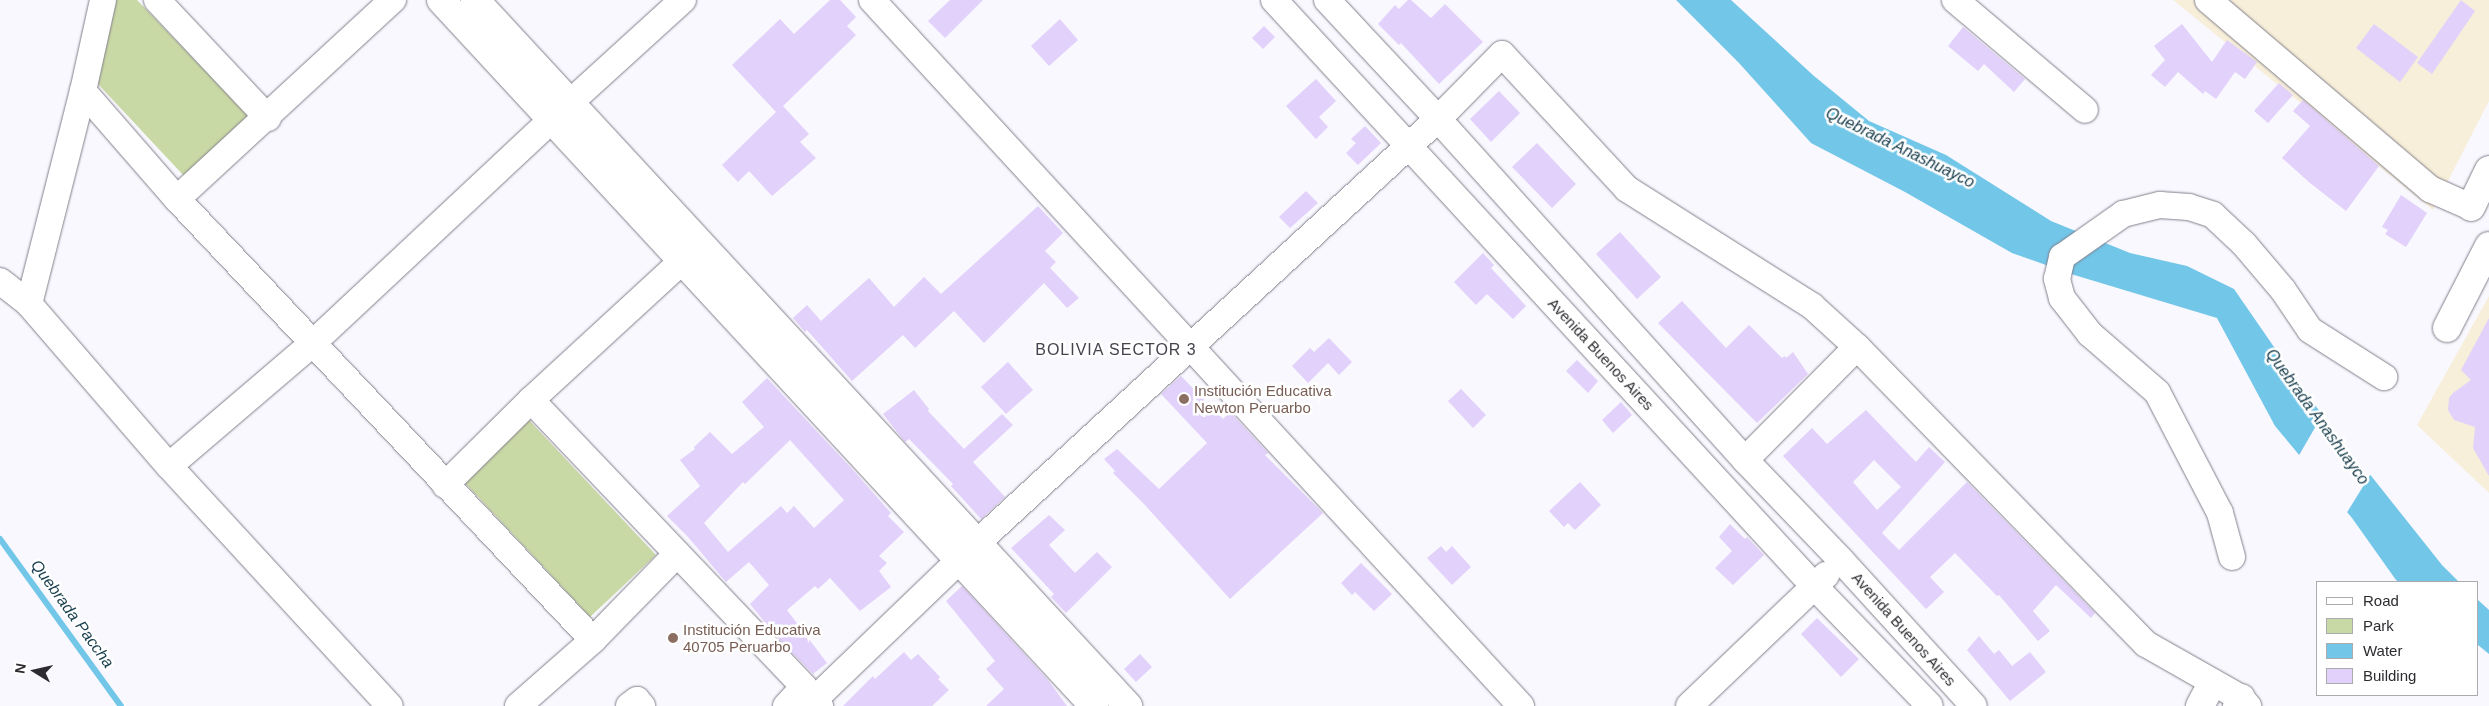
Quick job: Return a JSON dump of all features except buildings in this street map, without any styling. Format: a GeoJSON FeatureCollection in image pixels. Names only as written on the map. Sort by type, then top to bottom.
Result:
{"type":"FeatureCollection","features":[{"type":"Feature","properties":{"kind":"main road"},"geometry":{"type":"LineString","coordinates":[[441,0],[561,111],[968,552],[1094,706]]}},
{"type":"Feature","properties":{"kind":"main road"},"geometry":{"type":"LineString","coordinates":[[475,0],[561,111],[682,261],[968,552],[1128,706]]}},
{"type":"Feature","properties":{"kind":"main road"},"geometry":{"type":"LineString","coordinates":[[2471,207],[2489,170]]}},
{"type":"Feature","properties":{"kind":"main road"},"geometry":{"type":"LineString","coordinates":[[2447,328],[2489,246]]}},
{"type":"Feature","properties":{"kind":"street"},"geometry":{"type":"LineString","coordinates":[[30,304],[83,91],[102,0]]}},
{"type":"Feature","properties":{"kind":"street"},"geometry":{"type":"LineString","coordinates":[[157,0],[268,118]]}},
{"type":"Feature","properties":{"kind":"street"},"geometry":{"type":"LineString","coordinates":[[177,199],[268,118],[393,0]]}},
{"type":"Feature","properties":{"kind":"street"},"geometry":{"type":"LineString","coordinates":[[169,466],[313,342],[683,0]]}},
{"type":"Feature","properties":{"kind":"street"},"geometry":{"type":"LineString","coordinates":[[872,0],[1520,706]]}},
{"type":"Feature","properties":{"kind":"street","name":"Avenida Buenos Aires"},"geometry":{"type":"LineString","coordinates":[[1274,0],[1815,587],[1930,706]]}},
{"type":"Feature","properties":{"kind":"street","name":"Avenida Buenos Aires"},"geometry":{"type":"LineString","coordinates":[[1327,0],[1438,119],[1745,460],[1841,560],[1974,706]]}},
{"type":"Feature","properties":{"kind":"street"},"geometry":{"type":"LineString","coordinates":[[1955,0],[2085,110]]}},
{"type":"Feature","properties":{"kind":"street"},"geometry":{"type":"LineString","coordinates":[[2208,0],[2430,189],[2471,207]]}},
{"type":"Feature","properties":{"kind":"street"},"geometry":{"type":"LineString","coordinates":[[786,706],[813,698],[968,552],[1410,146],[1502,54],[1627,189],[1812,306],[1857,347],[2146,644],[2206,694],[2242,703]]}},
{"type":"Feature","properties":{"kind":"street"},"geometry":{"type":"LineString","coordinates":[[83,91],[177,199],[593,640]]}},
{"type":"Feature","properties":{"kind":"street"},"geometry":{"type":"LineString","coordinates":[[2232,557],[2220,513],[2157,392],[2090,334],[2062,298],[2058,279],[2062,257],[2123,214],[2160,205],[2189,207],[2213,215],[2244,244],[2283,290],[2310,330],[2384,377]]}},
{"type":"Feature","properties":{"kind":"street"},"geometry":{"type":"LineString","coordinates":[[445,485],[531,400],[682,261]]}},
{"type":"Feature","properties":{"kind":"street"},"geometry":{"type":"LineString","coordinates":[[0,281],[30,304],[169,466],[390,706]]}},
{"type":"Feature","properties":{"kind":"street"},"geometry":{"type":"LineString","coordinates":[[1745,460],[1857,347]]}},
{"type":"Feature","properties":{"kind":"street"},"geometry":{"type":"LineString","coordinates":[[531,400],[813,698]]}},
{"type":"Feature","properties":{"kind":"street"},"geometry":{"type":"LineString","coordinates":[[518,706],[593,640],[678,554]]}},
{"type":"Feature","properties":{"kind":"street"},"geometry":{"type":"LineString","coordinates":[[1689,706],[1841,560]]}},
{"type":"Feature","properties":{"kind":"street"},"geometry":{"type":"LineString","coordinates":[[629,706],[637,700],[642,706]]}},
{"type":"Feature","properties":{"kind":"shaded area"},"geometry":{"type":"Polygon","coordinates":[[[2173,0],[2489,0],[2489,101],[2433,210],[2173,0]]]}},
{"type":"Feature","properties":{"kind":"shaded area"},"geometry":{"type":"Polygon","coordinates":[[[2489,296],[2489,493],[2417,425],[2489,296]]]}},
{"type":"Feature","properties":{"kind":"green space"},"geometry":{"type":"Polygon","coordinates":[[[115,0],[137,0],[248,115],[185,177],[96,82],[115,0]]]}},
{"type":"Feature","properties":{"kind":"green space"},"geometry":{"type":"Polygon","coordinates":[[[529,420],[656,555],[590,617],[465,483],[529,420]]]}},
{"type":"Feature","properties":{"kind":"water","name":"Quebrada Anashuayco"},"geometry":{"type":"Polygon","coordinates":[[[1676,0],[1731,0],[1814,76],[1869,121],[1946,155],[2051,221],[2130,253],[2187,266],[2234,289],[2310,399],[2442,565],[2458,581],[2396,580],[2352,518],[2275,426],[2217,318],[2071,274],[2012,253],[1905,192],[1811,143],[1739,63],[1676,0]]]}},
{"type":"Feature","properties":{"kind":"water"},"geometry":{"type":"Polygon","coordinates":[[[2479,601],[2489,610],[2489,654],[2479,646],[2479,601]]]}},
{"type":"Feature","properties":{"kind":"pier"},"geometry":{"type":"Polygon","coordinates":[[[2324,412],[2372,472],[2346,514],[2298,457],[2324,412]]]}},
{"type":"Feature","properties":{"kind":"waterway","name":"Quebrada Paccha"},"geometry":{"type":"LineString","coordinates":[[0,539],[121,706]]}},
{"type":"Feature","properties":{"kind":"place","name":"Institución Educativa Newton Peruarbo"},"geometry":{"type":"Point","coordinates":[1184,399]}},
{"type":"Feature","properties":{"kind":"place","name":"Institución Educativa 40705 Peruarbo"},"geometry":{"type":"Point","coordinates":[673,638]}},
{"type":"Feature","properties":{"kind":"district","name":"BOLIVIA SECTOR 3"},"geometry":{"type":"Point","coordinates":[1116,350]}}]}
